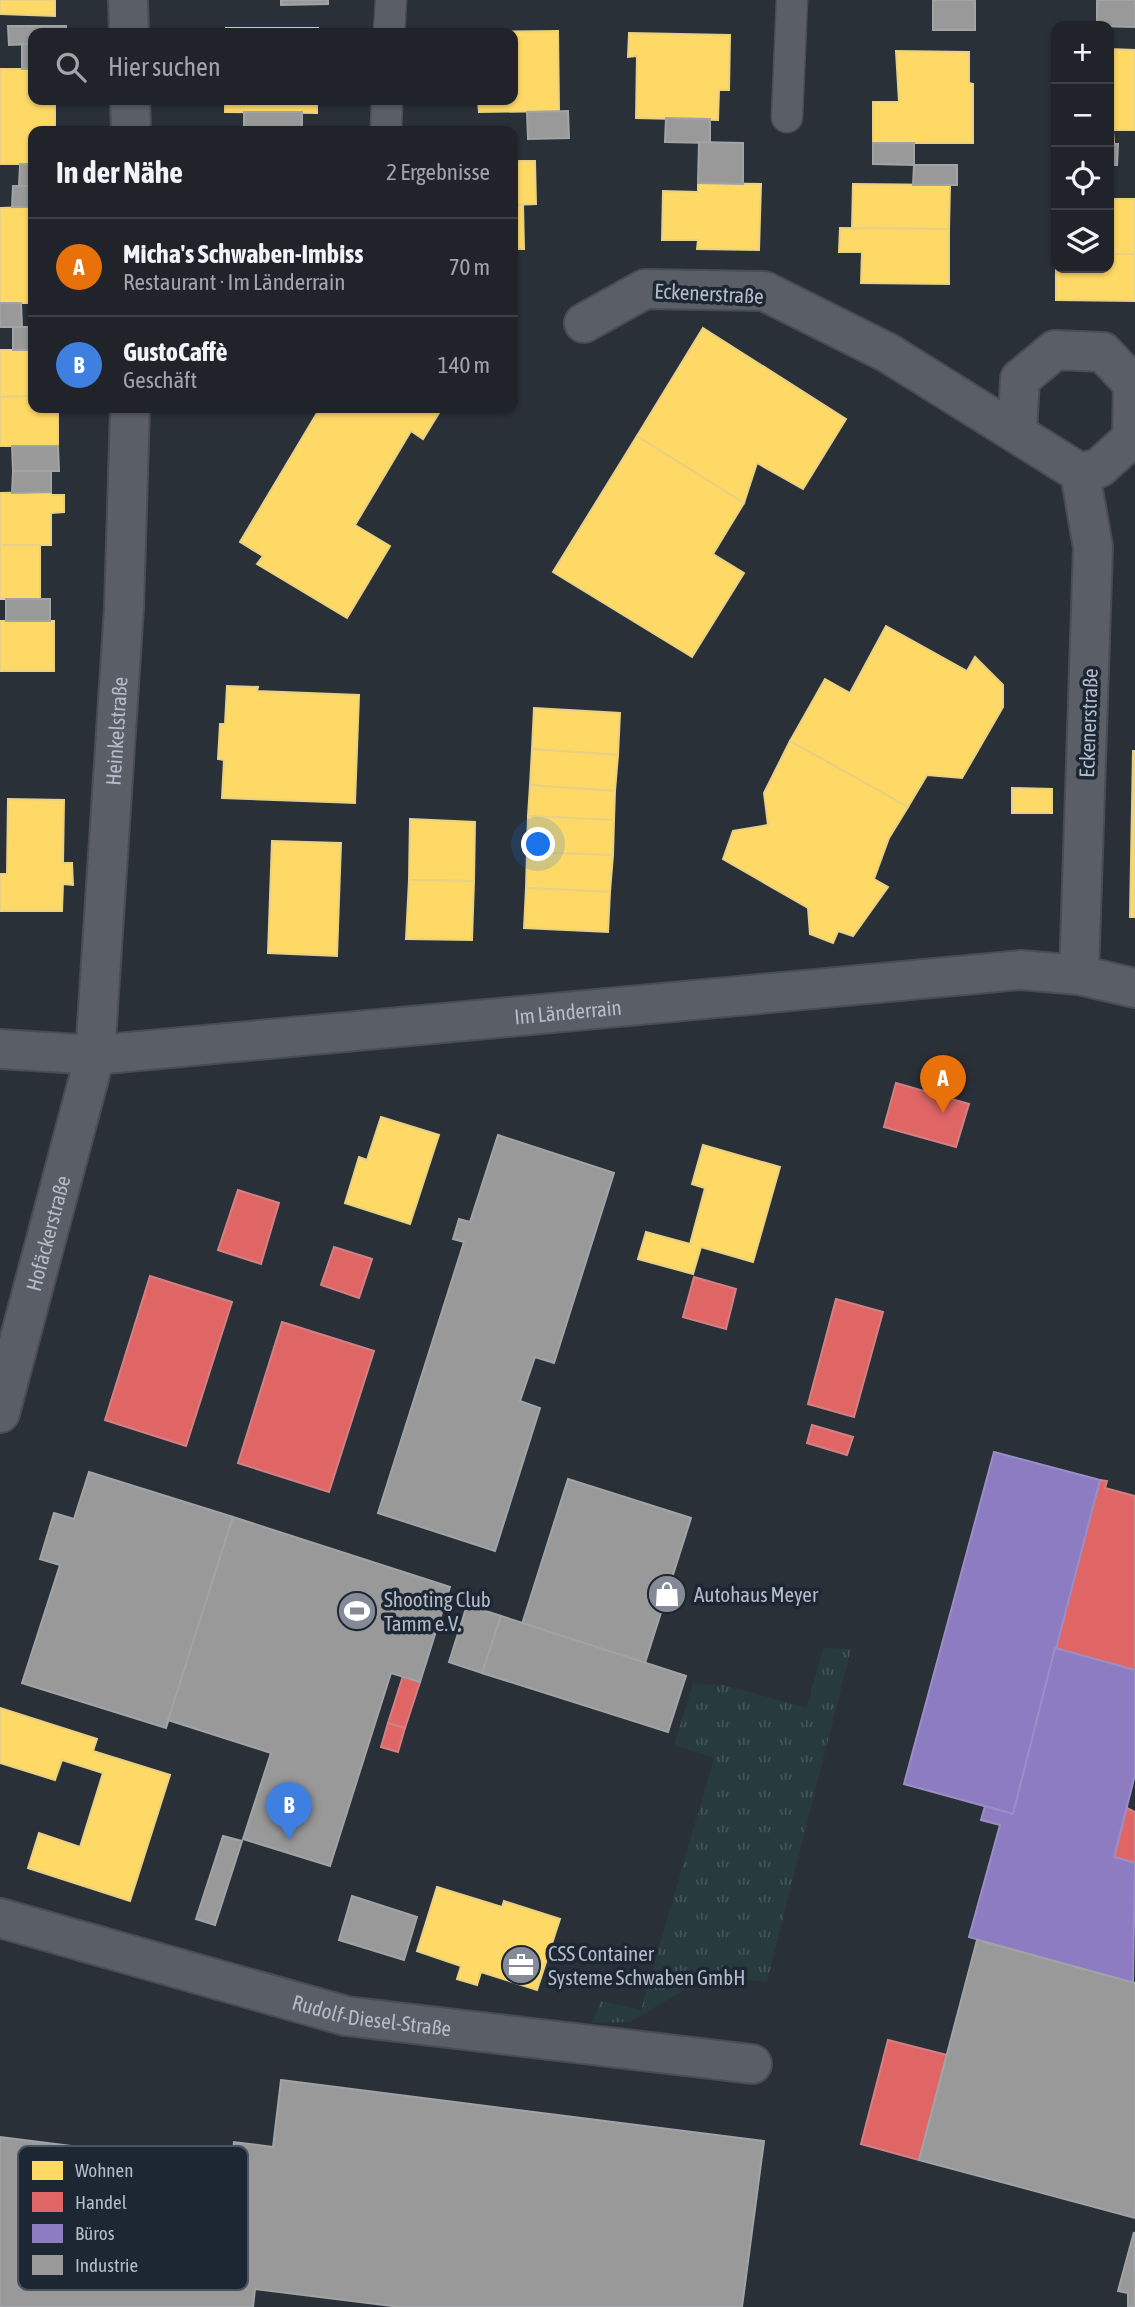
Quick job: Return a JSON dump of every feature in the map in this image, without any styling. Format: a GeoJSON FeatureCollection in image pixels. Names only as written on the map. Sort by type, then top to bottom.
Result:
{"type":"FeatureCollection","features":[{"type":"Feature","properties":{"kind":"street"},"geometry":{"type":"LineString","coordinates":[[128,0],[129,28]]}},
{"type":"Feature","properties":{"kind":"street"},"geometry":{"type":"LineString","coordinates":[[130,105],[131,126]]}},
{"type":"Feature","properties":{"kind":"street","name":"Eckenerstraße"},"geometry":{"type":"LineString","coordinates":[[584,323],[645,289],[764,291],[888,353],[1080,473],[1093,547],[1080,975]]}},
{"type":"Feature","properties":{"kind":"street"},"geometry":{"type":"LineString","coordinates":[[1017,433],[1020,379],[1055,350],[1103,352],[1133,384],[1132,438],[1100,468],[1080,473]]}},
{"type":"Feature","properties":{"kind":"street","name":"Heinkelstraße"},"geometry":{"type":"LineString","coordinates":[[95,1055],[124,608],[130,413]]}},
{"type":"Feature","properties":{"kind":"street","name":"Im Länderrain"},"geometry":{"type":"LineString","coordinates":[[0,1049],[95,1055],[1021,970],[1080,975],[1135,988]]}},
{"type":"Feature","properties":{"kind":"street","name":"Hofäckerstraße"},"geometry":{"type":"LineString","coordinates":[[0,1413],[95,1055]]}},
{"type":"Feature","properties":{"kind":"street","name":"Rudolf-Diesel-Straße"},"geometry":{"type":"LineString","coordinates":[[0,1918],[346,2017],[752,2064]]}},
{"type":"Feature","properties":{"kind":"lane"},"geometry":{"type":"LineString","coordinates":[[389,28],[390,0]]}},
{"type":"Feature","properties":{"kind":"lane"},"geometry":{"type":"LineString","coordinates":[[787,117],[792,0]]}},
{"type":"Feature","properties":{"kind":"lane"},"geometry":{"type":"LineString","coordinates":[[386,126],[387,105]]}},
{"type":"Feature","properties":{"kind":"green space"},"geometry":{"type":"Polygon","coordinates":[[[823,1648],[851,1649],[767,1982],[702,1974],[687,1988],[630,2022],[592,2023],[601,2001],[641,2010],[714,1758],[674,1745],[693,1684],[724,1685],[807,1708],[823,1648]]]}},
{"type":"Feature","properties":{"kind":"building: Wohnen"},"geometry":{"type":"Polygon","coordinates":[[[0,0],[55,0],[55,16],[0,14],[0,0]]]}},
{"type":"Feature","properties":{"kind":"building: Wohnen"},"geometry":{"type":"Polygon","coordinates":[[[518,31],[558,31],[559,111],[479,112],[478,105],[518,105],[518,31]]]}},
{"type":"Feature","properties":{"kind":"building: Wohnen"},"geometry":{"type":"Polygon","coordinates":[[[629,33],[730,35],[729,90],[719,90],[718,120],[636,118],[637,56],[628,57],[629,33]]]}},
{"type":"Feature","properties":{"kind":"building: Wohnen"},"geometry":{"type":"Polygon","coordinates":[[[1114,49],[1135,50],[1135,130],[1114,130],[1114,49]]]}},
{"type":"Feature","properties":{"kind":"building: Wohnen"},"geometry":{"type":"Polygon","coordinates":[[[896,51],[969,52],[969,83],[973,84],[973,143],[873,143],[873,102],[899,102],[896,51]]]}},
{"type":"Feature","properties":{"kind":"building: Wohnen"},"geometry":{"type":"Polygon","coordinates":[[[0,69],[28,69],[28,105],[55,105],[55,126],[28,126],[28,164],[0,164],[0,69]]]}},
{"type":"Feature","properties":{"kind":"building: Wohnen"},"geometry":{"type":"Polygon","coordinates":[[[225,105],[317,105],[317,113],[225,112],[225,105]]]}},
{"type":"Feature","properties":{"kind":"building: Wohnen"},"geometry":{"type":"Polygon","coordinates":[[[518,161],[535,161],[536,204],[518,205],[518,161]]]}},
{"type":"Feature","properties":{"kind":"building: Wohnen"},"geometry":{"type":"Polygon","coordinates":[[[698,183],[761,184],[759,250],[697,249],[698,240],[662,240],[663,191],[698,192],[698,183]]]}},
{"type":"Feature","properties":{"kind":"building: Wohnen"},"geometry":{"type":"Polygon","coordinates":[[[853,184],[950,185],[949,229],[852,228],[853,184]]]}},
{"type":"Feature","properties":{"kind":"building: Wohnen"},"geometry":{"type":"Polygon","coordinates":[[[1114,199],[1135,199],[1135,254],[1114,254],[1114,199]]]}},
{"type":"Feature","properties":{"kind":"building: Wohnen"},"geometry":{"type":"Polygon","coordinates":[[[518,205],[523,205],[524,249],[518,249],[518,205]]]}},
{"type":"Feature","properties":{"kind":"building: Wohnen"},"geometry":{"type":"Polygon","coordinates":[[[28,207],[28,303],[0,303],[0,208],[28,207]]]}},
{"type":"Feature","properties":{"kind":"building: Wohnen"},"geometry":{"type":"Polygon","coordinates":[[[840,228],[949,229],[949,284],[861,283],[862,252],[839,252],[840,228]]]}},
{"type":"Feature","properties":{"kind":"building: Wohnen"},"geometry":{"type":"Polygon","coordinates":[[[1114,254],[1135,254],[1135,301],[1056,300],[1056,273],[1114,273],[1114,254]]]}},
{"type":"Feature","properties":{"kind":"building: Wohnen"},"geometry":{"type":"Polygon","coordinates":[[[703,328],[846,419],[803,489],[757,463],[744,503],[637,436],[703,328]]]}},
{"type":"Feature","properties":{"kind":"building: Wohnen"},"geometry":{"type":"Polygon","coordinates":[[[0,350],[28,350],[28,396],[0,397],[0,350]]]}},
{"type":"Feature","properties":{"kind":"building: Wohnen"},"geometry":{"type":"Polygon","coordinates":[[[28,396],[28,413],[58,413],[58,446],[0,446],[0,397],[28,396]]]}},
{"type":"Feature","properties":{"kind":"building: Wohnen"},"geometry":{"type":"Polygon","coordinates":[[[317,413],[439,413],[423,439],[411,431],[355,525],[390,546],[347,618],[257,564],[263,556],[240,542],[317,413]]]}},
{"type":"Feature","properties":{"kind":"building: Wohnen"},"geometry":{"type":"Polygon","coordinates":[[[637,436],[744,503],[713,554],[744,573],[692,657],[553,572],[637,436]]]}},
{"type":"Feature","properties":{"kind":"building: Wohnen"},"geometry":{"type":"Polygon","coordinates":[[[51,492],[51,495],[64,495],[64,512],[51,513],[51,545],[0,545],[0,493],[51,492]]]}},
{"type":"Feature","properties":{"kind":"building: Wohnen"},"geometry":{"type":"Polygon","coordinates":[[[0,545],[40,545],[40,599],[0,599],[0,545]]]}},
{"type":"Feature","properties":{"kind":"building: Wohnen"},"geometry":{"type":"Polygon","coordinates":[[[0,621],[54,621],[54,671],[0,671],[0,621]]]}},
{"type":"Feature","properties":{"kind":"building: Wohnen"},"geometry":{"type":"Polygon","coordinates":[[[886,626],[967,671],[975,657],[1003,685],[1003,707],[962,778],[927,775],[908,807],[790,741],[825,679],[850,693],[886,626]]]}},
{"type":"Feature","properties":{"kind":"building: Wohnen"},"geometry":{"type":"Polygon","coordinates":[[[227,686],[258,687],[257,691],[359,695],[355,803],[222,798],[224,760],[218,759],[220,724],[225,724],[227,686]]]}},
{"type":"Feature","properties":{"kind":"building: Wohnen"},"geometry":{"type":"Polygon","coordinates":[[[534,708],[620,713],[618,755],[532,749],[534,708]]]}},
{"type":"Feature","properties":{"kind":"building: Wohnen"},"geometry":{"type":"Polygon","coordinates":[[[790,741],[908,807],[889,838],[874,879],[888,887],[853,936],[838,931],[833,943],[810,934],[808,908],[723,859],[733,831],[768,825],[764,793],[790,741]]]}},
{"type":"Feature","properties":{"kind":"building: Wohnen"},"geometry":{"type":"Polygon","coordinates":[[[532,749],[618,755],[615,791],[530,785],[532,749]]]}},
{"type":"Feature","properties":{"kind":"building: Wohnen"},"geometry":{"type":"Polygon","coordinates":[[[1133,751],[1135,917],[1130,917],[1133,751]]]}},
{"type":"Feature","properties":{"kind":"building: Wohnen"},"geometry":{"type":"Polygon","coordinates":[[[530,785],[615,791],[614,820],[528,816],[530,785]]]}},
{"type":"Feature","properties":{"kind":"building: Wohnen"},"geometry":{"type":"Polygon","coordinates":[[[1012,788],[1052,789],[1052,813],[1012,813],[1012,788]]]}},
{"type":"Feature","properties":{"kind":"building: Wohnen"},"geometry":{"type":"Polygon","coordinates":[[[8,799],[64,800],[63,863],[72,863],[73,885],[63,884],[62,911],[0,911],[0,874],[7,874],[8,799]]]}},
{"type":"Feature","properties":{"kind":"building: Wohnen"},"geometry":{"type":"Polygon","coordinates":[[[528,816],[614,820],[613,855],[527,852],[528,816]]]}},
{"type":"Feature","properties":{"kind":"building: Wohnen"},"geometry":{"type":"Polygon","coordinates":[[[410,819],[475,822],[474,881],[409,880],[410,819]]]}},
{"type":"Feature","properties":{"kind":"building: Wohnen"},"geometry":{"type":"Polygon","coordinates":[[[272,841],[341,843],[337,956],[268,953],[272,841]]]}},
{"type":"Feature","properties":{"kind":"building: Wohnen"},"geometry":{"type":"Polygon","coordinates":[[[527,852],[613,855],[610,892],[526,888],[527,852]]]}},
{"type":"Feature","properties":{"kind":"building: Wohnen"},"geometry":{"type":"Polygon","coordinates":[[[409,880],[474,881],[472,940],[406,939],[409,880]]]}},
{"type":"Feature","properties":{"kind":"building: Wohnen"},"geometry":{"type":"Polygon","coordinates":[[[526,888],[610,892],[608,932],[524,928],[526,888]]]}},
{"type":"Feature","properties":{"kind":"building: Wohnen"},"geometry":{"type":"Polygon","coordinates":[[[381,1117],[439,1135],[410,1224],[345,1203],[359,1157],[367,1160],[381,1117]]]}},
{"type":"Feature","properties":{"kind":"building: Wohnen"},"geometry":{"type":"Polygon","coordinates":[[[703,1145],[780,1167],[753,1262],[701,1247],[693,1274],[638,1259],[646,1232],[690,1244],[705,1188],[692,1184],[703,1145]]]}},
{"type":"Feature","properties":{"kind":"building: Wohnen"},"geometry":{"type":"Polygon","coordinates":[[[0,1708],[97,1739],[93,1751],[170,1775],[130,1901],[28,1868],[39,1833],[80,1847],[103,1773],[62,1760],[55,1780],[0,1763],[0,1708]]]}},
{"type":"Feature","properties":{"kind":"building: Wohnen"},"geometry":{"type":"Polygon","coordinates":[[[437,1887],[502,1907],[504,1901],[560,1919],[537,1990],[481,1972],[477,1985],[457,1979],[461,1966],[417,1951],[437,1887]]]}},
{"type":"Feature","properties":{"kind":"building: Handel"},"geometry":{"type":"Polygon","coordinates":[[[896,1083],[969,1104],[956,1147],[884,1127],[896,1083]]]}},
{"type":"Feature","properties":{"kind":"building: Handel"},"geometry":{"type":"Polygon","coordinates":[[[238,1190],[279,1203],[261,1264],[218,1250],[238,1190]]]}},
{"type":"Feature","properties":{"kind":"building: Handel"},"geometry":{"type":"Polygon","coordinates":[[[334,1247],[372,1259],[359,1298],[321,1285],[334,1247]]]}},
{"type":"Feature","properties":{"kind":"building: Handel"},"geometry":{"type":"Polygon","coordinates":[[[150,1276],[232,1302],[186,1446],[105,1420],[150,1276]]]}},
{"type":"Feature","properties":{"kind":"building: Handel"},"geometry":{"type":"Polygon","coordinates":[[[694,1277],[736,1289],[726,1329],[683,1317],[694,1277]]]}},
{"type":"Feature","properties":{"kind":"building: Handel"},"geometry":{"type":"Polygon","coordinates":[[[836,1299],[883,1312],[854,1417],[808,1404],[836,1299]]]}},
{"type":"Feature","properties":{"kind":"building: Handel"},"geometry":{"type":"Polygon","coordinates":[[[282,1322],[374,1351],[329,1492],[238,1463],[282,1322]]]}},
{"type":"Feature","properties":{"kind":"building: Handel"},"geometry":{"type":"Polygon","coordinates":[[[812,1425],[853,1437],[847,1455],[807,1443],[812,1425]]]}},
{"type":"Feature","properties":{"kind":"building: Handel"},"geometry":{"type":"Polygon","coordinates":[[[1100,1480],[1107,1481],[1105,1488],[1135,1496],[1135,1670],[1055,1648],[1100,1480]]]}},
{"type":"Feature","properties":{"kind":"building: Handel"},"geometry":{"type":"Polygon","coordinates":[[[403,1676],[420,1682],[405,1728],[388,1723],[403,1676]]]}},
{"type":"Feature","properties":{"kind":"building: Handel"},"geometry":{"type":"Polygon","coordinates":[[[388,1723],[405,1728],[398,1752],[381,1747],[388,1723]]]}},
{"type":"Feature","properties":{"kind":"building: Handel"},"geometry":{"type":"Polygon","coordinates":[[[1127,1808],[1135,1812],[1135,1863],[1114,1857],[1127,1808]]]}},
{"type":"Feature","properties":{"kind":"building: Handel"},"geometry":{"type":"Polygon","coordinates":[[[888,2040],[947,2055],[919,2160],[861,2144],[888,2040]]]}},
{"type":"Feature","properties":{"kind":"building: Büros"},"geometry":{"type":"Polygon","coordinates":[[[994,1452],[1100,1480],[1013,1814],[904,1784],[994,1452]]]}},
{"type":"Feature","properties":{"kind":"building: Büros"},"geometry":{"type":"Polygon","coordinates":[[[1055,1648],[1135,1670],[1135,1775],[1114,1857],[1135,1863],[1133,1983],[969,1937],[1000,1825],[981,1820],[985,1806],[1013,1814],[1055,1648]]]}},
{"type":"Feature","properties":{"kind":"building: Industrie"},"geometry":{"type":"Polygon","coordinates":[[[281,0],[328,0],[328,4],[281,5],[281,0]]]}},
{"type":"Feature","properties":{"kind":"building: Industrie"},"geometry":{"type":"Polygon","coordinates":[[[933,0],[975,0],[975,30],[933,30],[933,0]]]}},
{"type":"Feature","properties":{"kind":"building: Industrie"},"geometry":{"type":"Polygon","coordinates":[[[1097,0],[1135,0],[1135,27],[1114,26],[1114,21],[1097,21],[1097,0]]]}},
{"type":"Feature","properties":{"kind":"building: Industrie"},"geometry":{"type":"Polygon","coordinates":[[[8,26],[66,26],[28,28],[28,44],[9,45],[8,26]]]}},
{"type":"Feature","properties":{"kind":"building: Industrie"},"geometry":{"type":"Polygon","coordinates":[[[22,44],[28,44],[28,69],[22,69],[22,44]]]}},
{"type":"Feature","properties":{"kind":"building: Industrie"},"geometry":{"type":"Polygon","coordinates":[[[568,111],[569,138],[528,139],[527,112],[568,111]]]}},
{"type":"Feature","properties":{"kind":"building: Industrie"},"geometry":{"type":"Polygon","coordinates":[[[244,112],[302,112],[302,126],[244,126],[244,112]]]}},
{"type":"Feature","properties":{"kind":"building: Industrie"},"geometry":{"type":"Polygon","coordinates":[[[666,118],[710,119],[710,143],[665,142],[666,118]]]}},
{"type":"Feature","properties":{"kind":"building: Industrie"},"geometry":{"type":"Polygon","coordinates":[[[699,142],[743,143],[743,184],[698,183],[699,142]]]}},
{"type":"Feature","properties":{"kind":"building: Industrie"},"geometry":{"type":"Polygon","coordinates":[[[873,143],[914,143],[914,165],[873,164],[873,143]]]}},
{"type":"Feature","properties":{"kind":"building: Industrie"},"geometry":{"type":"Polygon","coordinates":[[[1114,144],[1118,144],[1117,165],[1114,165],[1114,144]]]}},
{"type":"Feature","properties":{"kind":"building: Industrie"},"geometry":{"type":"Polygon","coordinates":[[[20,164],[28,164],[28,186],[19,186],[20,164]]]}},
{"type":"Feature","properties":{"kind":"building: Industrie"},"geometry":{"type":"Polygon","coordinates":[[[914,165],[957,165],[957,185],[913,185],[914,165]]]}},
{"type":"Feature","properties":{"kind":"building: Industrie"},"geometry":{"type":"Polygon","coordinates":[[[13,186],[28,186],[28,207],[12,207],[13,186]]]}},
{"type":"Feature","properties":{"kind":"building: Industrie"},"geometry":{"type":"Polygon","coordinates":[[[0,303],[21,303],[22,327],[0,327],[0,303]]]}},
{"type":"Feature","properties":{"kind":"building: Industrie"},"geometry":{"type":"Polygon","coordinates":[[[13,327],[28,327],[28,350],[13,350],[13,327]]]}},
{"type":"Feature","properties":{"kind":"building: Industrie"},"geometry":{"type":"Polygon","coordinates":[[[12,446],[58,446],[59,471],[13,471],[12,446]]]}},
{"type":"Feature","properties":{"kind":"building: Industrie"},"geometry":{"type":"Polygon","coordinates":[[[13,471],[51,471],[51,492],[12,493],[13,471]]]}},
{"type":"Feature","properties":{"kind":"building: Industrie"},"geometry":{"type":"Polygon","coordinates":[[[6,599],[50,599],[50,621],[6,621],[6,599]]]}},
{"type":"Feature","properties":{"kind":"building: Industrie"},"geometry":{"type":"Polygon","coordinates":[[[498,1135],[614,1173],[554,1363],[535,1357],[520,1401],[540,1408],[495,1551],[378,1513],[464,1242],[453,1239],[459,1219],[470,1222],[498,1135]]]}},
{"type":"Feature","properties":{"kind":"building: Industrie"},"geometry":{"type":"Polygon","coordinates":[[[89,1472],[233,1517],[166,1728],[22,1683],[60,1565],[40,1559],[54,1513],[74,1519],[89,1472]]]}},
{"type":"Feature","properties":{"kind":"building: Industrie"},"geometry":{"type":"Polygon","coordinates":[[[568,1479],[691,1518],[645,1663],[522,1624],[568,1479]]]}},
{"type":"Feature","properties":{"kind":"building: Industrie"},"geometry":{"type":"Polygon","coordinates":[[[233,1517],[450,1587],[420,1682],[391,1673],[330,1866],[243,1839],[271,1753],[168,1720],[233,1517]]]}},
{"type":"Feature","properties":{"kind":"building: Industrie"},"geometry":{"type":"Polygon","coordinates":[[[467,1605],[501,1616],[482,1673],[449,1662],[467,1605]]]}},
{"type":"Feature","properties":{"kind":"building: Industrie"},"geometry":{"type":"Polygon","coordinates":[[[501,1616],[686,1676],[668,1732],[482,1673],[501,1616]]]}},
{"type":"Feature","properties":{"kind":"building: Industrie"},"geometry":{"type":"Polygon","coordinates":[[[223,1836],[242,1841],[215,1925],[196,1919],[223,1836]]]}},
{"type":"Feature","properties":{"kind":"building: Industrie"},"geometry":{"type":"Polygon","coordinates":[[[352,1896],[417,1917],[404,1960],[339,1940],[352,1896]]]}},
{"type":"Feature","properties":{"kind":"building: Industrie"},"geometry":{"type":"Polygon","coordinates":[[[977,1940],[1135,1983],[1135,2218],[919,2160],[977,1940]]]}},
{"type":"Feature","properties":{"kind":"building: Industrie"},"geometry":{"type":"Polygon","coordinates":[[[281,2080],[764,2141],[742,2307],[400,2307],[255,2289],[253,2307],[0,2307],[0,2137],[72,2146],[18,2146],[18,2290],[248,2290],[248,2146],[234,2146],[234,2142],[273,2147],[281,2080]]]}},
{"type":"Feature","properties":{"kind":"building: Industrie"},"geometry":{"type":"Polygon","coordinates":[[[1134,2232],[1135,2307],[1128,2307],[1128,2293],[1118,2291],[1134,2232]]]}},
{"type":"Feature","properties":{"kind":"place","name":"Micha's Schwaben-Imbiss"},"geometry":{"type":"Point","coordinates":[943,1113]}},
{"type":"Feature","properties":{"kind":"place","name":"Autohaus Meyer"},"geometry":{"type":"Point","coordinates":[667,1594]}},
{"type":"Feature","properties":{"kind":"place","name":"Shooting Club Tamm e.V."},"geometry":{"type":"Point","coordinates":[357,1611]}},
{"type":"Feature","properties":{"kind":"place","name":"GustoCaffè"},"geometry":{"type":"Point","coordinates":[289,1840]}},
{"type":"Feature","properties":{"kind":"place","name":"CSS Container Systeme Schwaben GmbH"},"geometry":{"type":"Point","coordinates":[521,1965]}}]}
